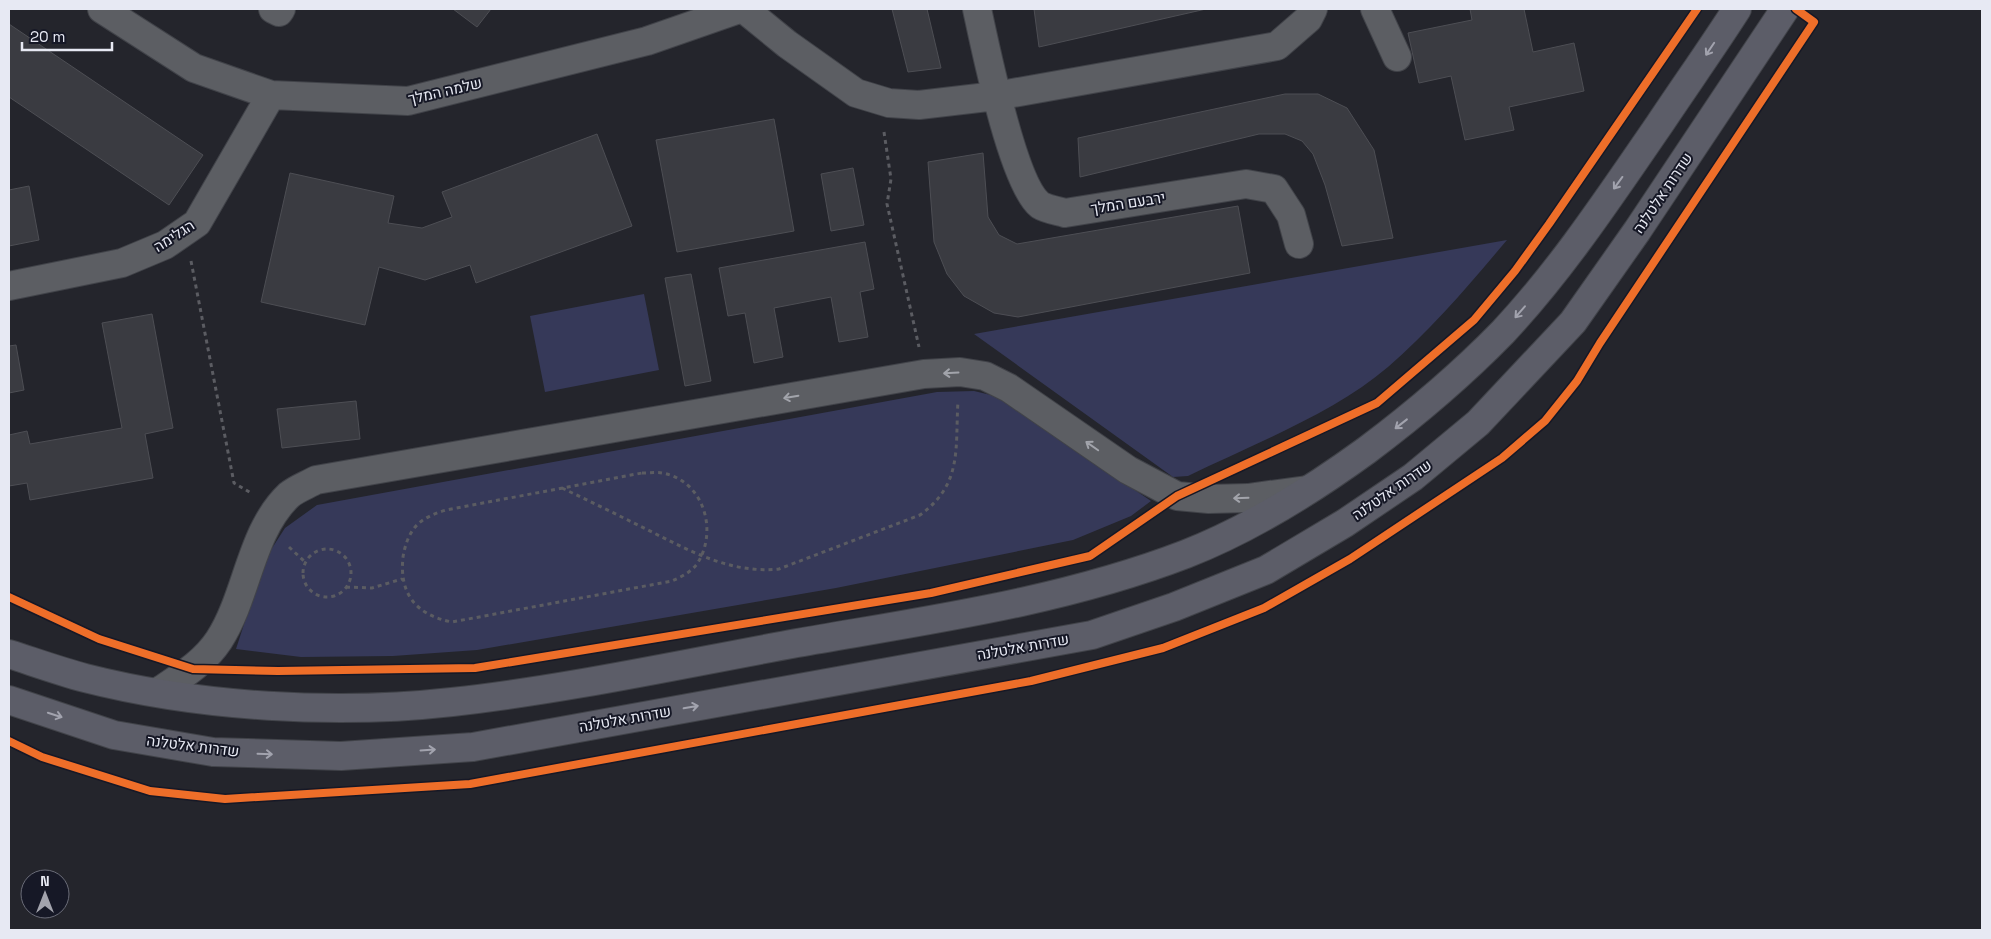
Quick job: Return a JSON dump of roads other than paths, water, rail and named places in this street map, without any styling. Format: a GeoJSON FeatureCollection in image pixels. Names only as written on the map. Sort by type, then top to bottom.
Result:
{"type":"FeatureCollection","features":[{"type":"Feature","properties":{"kind":"main road"},"geometry":{"type":"LineString","coordinates":[[9,654],[86,678],[214,701],[274,706],[358,707],[448,702],[573,684],[1013,604],[1112,580],[1190,552],[1259,519],[1307,490],[1364,452],[1404,422],[1460,375],[1504,330],[1550,277],[1620,181],[1737,9]]}},
{"type":"Feature","properties":{"kind":"main road","name":"שדרות אלטלנה"},"geometry":{"type":"LineString","coordinates":[[9,700],[114,735],[213,752],[341,756],[474,747],[1092,635],[1174,607],[1266,570],[1346,522],[1413,477],[1478,423],[1573,322],[1637,231],[1785,9]]}},
{"type":"Feature","properties":{"kind":"street","name":"שלמה המלך"},"geometry":{"type":"LineString","coordinates":[[102,9],[194,68],[271,95],[408,101],[647,41],[739,9]]}},
{"type":"Feature","properties":{"kind":"street"},"geometry":{"type":"LineString","coordinates":[[273,9],[279,12],[281,9]]}},
{"type":"Feature","properties":{"kind":"street"},"geometry":{"type":"LineString","coordinates":[[744,9],[787,44],[856,93],[889,103],[919,105],[996,96],[1277,46],[1308,19],[1313,9]]}},
{"type":"Feature","properties":{"kind":"street","name":"ירבעם המלך"},"geometry":{"type":"LineString","coordinates":[[977,9],[996,96],[1027,189],[1040,205],[1065,213],[1246,184],[1274,189],[1291,215],[1300,244]]}},
{"type":"Feature","properties":{"kind":"street"},"geometry":{"type":"LineString","coordinates":[[1375,9],[1397,57]]}},
{"type":"Feature","properties":{"kind":"street","name":"הגלימה"},"geometry":{"type":"LineString","coordinates":[[9,286],[122,262],[165,245],[197,223],[271,95]]}},
{"type":"Feature","properties":{"kind":"street"},"geometry":{"type":"LineString","coordinates":[[158,692],[193,669],[218,641],[235,611],[262,534],[276,509],[291,494],[316,480],[924,374],[960,372],[985,376],[1009,388],[1128,470],[1177,496],[1209,499],[1248,498],[1307,490]]}}]}
